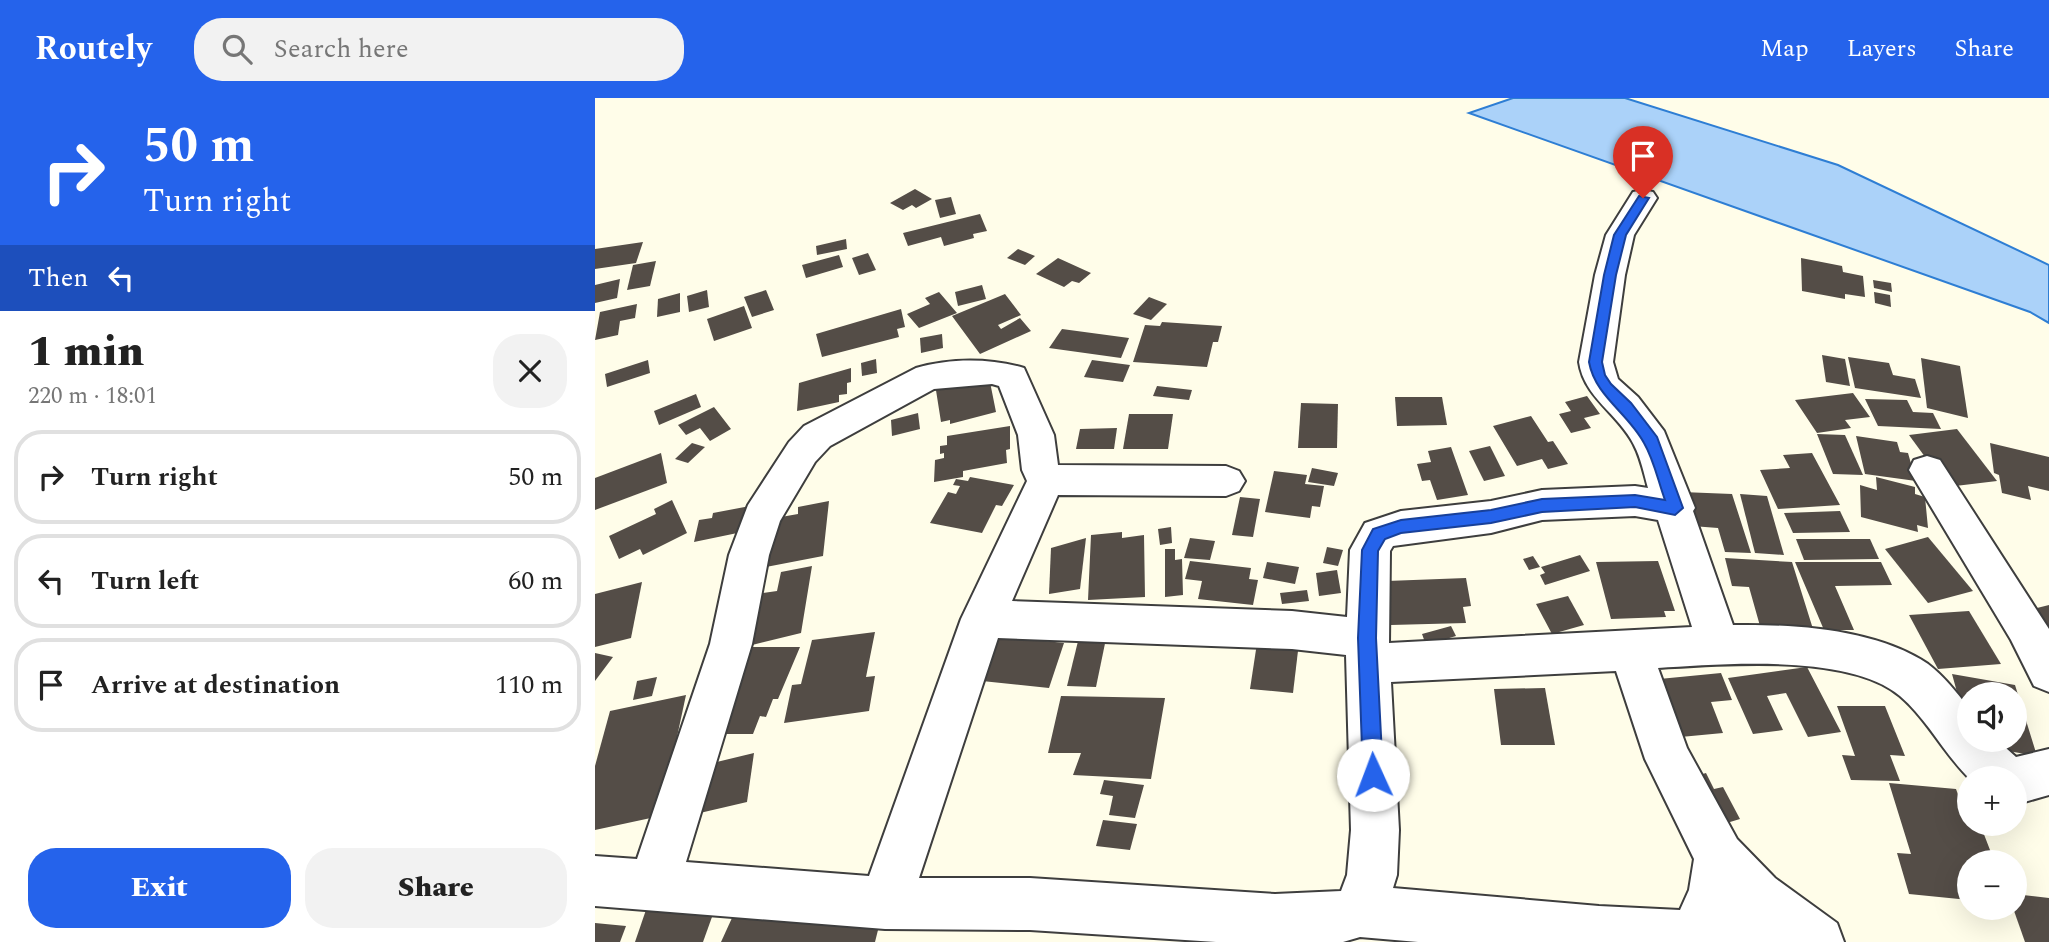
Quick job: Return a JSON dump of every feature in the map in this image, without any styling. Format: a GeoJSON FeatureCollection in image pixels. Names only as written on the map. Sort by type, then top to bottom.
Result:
{"type":"FeatureCollection","features":[{"type":"Feature","properties":{"kind":"street"},"geometry":{"type":"LineString","coordinates":[[1643,198],[1620,235],[1595,362],[1598,375],[1606,388],[1626,406],[1651,441],[1719,645]]}},
{"type":"Feature","properties":{"kind":"street"},"geometry":{"type":"LineString","coordinates":[[653,887],[731,644],[749,555],[762,516],[802,452],[817,436],[928,377],[992,372],[1012,377],[1035,435],[1040,470],[1046,480]]}},
{"type":"Feature","properties":{"kind":"street"},"geometry":{"type":"LineString","coordinates":[[1927,470],[2026,627],[2049,672]]}},
{"type":"Feature","properties":{"kind":"street"},"geometry":{"type":"LineString","coordinates":[[1046,480],[1226,481]]}},
{"type":"Feature","properties":{"kind":"street"},"geometry":{"type":"LineString","coordinates":[[885,903],[982,619],[1012,548],[1046,480]]}},
{"type":"Feature","properties":{"kind":"street"},"geometry":{"type":"LineString","coordinates":[[1360,911],[1369,893],[1375,830],[1368,651],[1370,550],[1379,534],[1401,527],[1491,517],[1542,506],[1635,501],[1675,508]]}},
{"type":"Feature","properties":{"kind":"street"},"geometry":{"type":"LineString","coordinates":[[982,619],[1292,630],[1368,651],[1630,650],[1719,645],[1820,647],[1864,655],[1904,672],[1936,702],[1990,766]]}},
{"type":"Feature","properties":{"kind":"street"},"geometry":{"type":"LineString","coordinates":[[1630,650],[1668,759],[1719,856],[1757,896],[1818,942]]}},
{"type":"Feature","properties":{"kind":"street"},"geometry":{"type":"LineString","coordinates":[[2027,778],[2049,772]]}},
{"type":"Feature","properties":{"kind":"street"},"geometry":{"type":"LineString","coordinates":[[1695,936],[1714,893],[1719,856]]}},
{"type":"Feature","properties":{"kind":"street"},"geometry":{"type":"LineString","coordinates":[[595,881],[885,903],[1030,904],[1275,920],[1337,918],[1360,911],[1599,932],[1804,942]]}},
{"type":"Feature","properties":{"kind":"water"},"geometry":{"type":"Polygon","coordinates":[[[1513,98],[1625,98],[1838,165],[2049,265],[2049,323],[2030,312],[1469,113],[1513,98]]]}},
{"type":"Feature","properties":{"kind":"building"},"geometry":{"type":"Polygon","coordinates":[[[915,189],[932,199],[916,208],[912,205],[903,210],[890,203],[915,189]]]}},
{"type":"Feature","properties":{"kind":"building"},"geometry":{"type":"Polygon","coordinates":[[[951,197],[956,214],[940,218],[935,200],[951,197]]]}},
{"type":"Feature","properties":{"kind":"building"},"geometry":{"type":"Polygon","coordinates":[[[980,214],[987,231],[973,234],[974,238],[944,246],[941,237],[908,246],[903,233],[980,214]]]}},
{"type":"Feature","properties":{"kind":"building"},"geometry":{"type":"Polygon","coordinates":[[[846,239],[847,249],[817,255],[816,246],[846,239]]]}},
{"type":"Feature","properties":{"kind":"building"},"geometry":{"type":"Polygon","coordinates":[[[643,242],[636,263],[595,269],[595,249],[643,242]]]}},
{"type":"Feature","properties":{"kind":"building"},"geometry":{"type":"Polygon","coordinates":[[[1018,249],[1035,256],[1025,265],[1007,258],[1018,249]]]}},
{"type":"Feature","properties":{"kind":"building"},"geometry":{"type":"Polygon","coordinates":[[[868,253],[876,270],[859,275],[852,258],[868,253]]]}},
{"type":"Feature","properties":{"kind":"building"},"geometry":{"type":"Polygon","coordinates":[[[839,255],[843,267],[806,278],[802,265],[839,255]]]}},
{"type":"Feature","properties":{"kind":"building"},"geometry":{"type":"Polygon","coordinates":[[[1058,258],[1091,273],[1079,283],[1072,281],[1064,287],[1036,274],[1058,258]]]}},
{"type":"Feature","properties":{"kind":"building"},"geometry":{"type":"Polygon","coordinates":[[[1801,258],[1842,266],[1843,272],[1863,276],[1865,297],[1845,294],[1845,299],[1802,291],[1801,258]]]}},
{"type":"Feature","properties":{"kind":"building"},"geometry":{"type":"Polygon","coordinates":[[[656,261],[650,286],[627,290],[633,265],[656,261]]]}},
{"type":"Feature","properties":{"kind":"building"},"geometry":{"type":"Polygon","coordinates":[[[620,279],[617,298],[595,303],[595,285],[620,279]]]}},
{"type":"Feature","properties":{"kind":"building"},"geometry":{"type":"Polygon","coordinates":[[[1873,280],[1891,283],[1892,292],[1874,288],[1873,280]]]}},
{"type":"Feature","properties":{"kind":"building"},"geometry":{"type":"Polygon","coordinates":[[[982,285],[986,299],[958,306],[955,292],[982,285]]]}},
{"type":"Feature","properties":{"kind":"building"},"geometry":{"type":"Polygon","coordinates":[[[707,290],[709,307],[689,312],[687,296],[707,290]]]}},
{"type":"Feature","properties":{"kind":"building"},"geometry":{"type":"Polygon","coordinates":[[[766,290],[774,310],[752,317],[744,297],[766,290]]]}},
{"type":"Feature","properties":{"kind":"building"},"geometry":{"type":"Polygon","coordinates":[[[939,292],[957,313],[919,328],[907,314],[930,304],[925,298],[939,292]]]}},
{"type":"Feature","properties":{"kind":"building"},"geometry":{"type":"Polygon","coordinates":[[[1874,292],[1890,295],[1891,307],[1875,303],[1874,292]]]}},
{"type":"Feature","properties":{"kind":"building"},"geometry":{"type":"Polygon","coordinates":[[[680,293],[680,312],[657,317],[658,299],[680,293]]]}},
{"type":"Feature","properties":{"kind":"building"},"geometry":{"type":"Polygon","coordinates":[[[1005,294],[1021,315],[998,325],[1001,329],[1020,318],[1031,331],[980,354],[952,316],[1005,294]]]}},
{"type":"Feature","properties":{"kind":"building"},"geometry":{"type":"Polygon","coordinates":[[[1149,297],[1167,304],[1151,320],[1133,314],[1149,297]]]}},
{"type":"Feature","properties":{"kind":"building"},"geometry":{"type":"Polygon","coordinates":[[[637,304],[635,318],[620,321],[618,335],[595,340],[600,312],[637,304]]]}},
{"type":"Feature","properties":{"kind":"building"},"geometry":{"type":"Polygon","coordinates":[[[744,306],[752,328],[714,341],[707,319],[744,306]]]}},
{"type":"Feature","properties":{"kind":"building"},"geometry":{"type":"Polygon","coordinates":[[[901,309],[905,327],[897,329],[899,337],[822,357],[816,334],[901,309]]]}},
{"type":"Feature","properties":{"kind":"building"},"geometry":{"type":"Polygon","coordinates":[[[1162,322],[1222,326],[1218,342],[1213,342],[1207,367],[1133,362],[1145,325],[1160,326],[1162,322]]]}},
{"type":"Feature","properties":{"kind":"building"},"geometry":{"type":"Polygon","coordinates":[[[1062,329],[1129,338],[1121,358],[1049,348],[1062,329]]]}},
{"type":"Feature","properties":{"kind":"building"},"geometry":{"type":"Polygon","coordinates":[[[942,334],[943,348],[921,353],[920,338],[942,334]]]}},
{"type":"Feature","properties":{"kind":"building"},"geometry":{"type":"Polygon","coordinates":[[[1822,355],[1845,359],[1850,386],[1826,382],[1822,355]]]}},
{"type":"Feature","properties":{"kind":"building"},"geometry":{"type":"Polygon","coordinates":[[[1848,357],[1889,363],[1893,375],[1915,379],[1921,398],[1855,388],[1848,357]]]}},
{"type":"Feature","properties":{"kind":"building"},"geometry":{"type":"Polygon","coordinates":[[[1921,358],[1960,366],[1968,418],[1927,408],[1921,358]]]}},
{"type":"Feature","properties":{"kind":"building"},"geometry":{"type":"Polygon","coordinates":[[[876,359],[877,373],[862,376],[861,363],[876,359]]]}},
{"type":"Feature","properties":{"kind":"building"},"geometry":{"type":"Polygon","coordinates":[[[648,360],[650,373],[607,387],[605,374],[648,360]]]}},
{"type":"Feature","properties":{"kind":"building"},"geometry":{"type":"Polygon","coordinates":[[[1092,360],[1130,365],[1123,382],[1084,377],[1092,360]]]}},
{"type":"Feature","properties":{"kind":"building"},"geometry":{"type":"Polygon","coordinates":[[[851,368],[851,382],[847,383],[847,394],[839,395],[839,402],[797,411],[799,383],[851,368]]]}},
{"type":"Feature","properties":{"kind":"building"},"geometry":{"type":"Polygon","coordinates":[[[964,377],[967,388],[990,382],[996,412],[950,424],[950,420],[941,422],[935,384],[964,377]]]}},
{"type":"Feature","properties":{"kind":"building"},"geometry":{"type":"Polygon","coordinates":[[[1157,386],[1192,390],[1189,400],[1153,396],[1157,386]]]}},
{"type":"Feature","properties":{"kind":"building"},"geometry":{"type":"Polygon","coordinates":[[[1853,393],[1870,417],[1845,420],[1851,428],[1817,433],[1795,400],[1853,393]]]}},
{"type":"Feature","properties":{"kind":"building"},"geometry":{"type":"Polygon","coordinates":[[[696,394],[701,407],[659,425],[654,411],[696,394]]]}},
{"type":"Feature","properties":{"kind":"building"},"geometry":{"type":"Polygon","coordinates":[[[1587,396],[1600,414],[1584,418],[1591,428],[1571,433],[1559,414],[1571,411],[1565,402],[1587,396]]]}},
{"type":"Feature","properties":{"kind":"building"},"geometry":{"type":"Polygon","coordinates":[[[1395,397],[1442,397],[1447,425],[1397,426],[1395,397]]]}},
{"type":"Feature","properties":{"kind":"building"},"geometry":{"type":"Polygon","coordinates":[[[1865,399],[1907,400],[1913,412],[1933,413],[1941,429],[1878,426],[1865,399]]]}},
{"type":"Feature","properties":{"kind":"building"},"geometry":{"type":"Polygon","coordinates":[[[1301,403],[1338,404],[1337,448],[1298,448],[1301,403]]]}},
{"type":"Feature","properties":{"kind":"building"},"geometry":{"type":"Polygon","coordinates":[[[714,407],[731,429],[710,441],[700,428],[686,435],[678,425],[714,407]]]}},
{"type":"Feature","properties":{"kind":"building"},"geometry":{"type":"Polygon","coordinates":[[[918,413],[920,429],[892,436],[891,420],[918,413]]]}},
{"type":"Feature","properties":{"kind":"building"},"geometry":{"type":"Polygon","coordinates":[[[1129,414],[1173,414],[1168,449],[1123,449],[1129,414]]]}},
{"type":"Feature","properties":{"kind":"building"},"geometry":{"type":"Polygon","coordinates":[[[1531,416],[1548,442],[1553,441],[1568,464],[1548,469],[1542,459],[1517,466],[1493,426],[1531,416]]]}},
{"type":"Feature","properties":{"kind":"building"},"geometry":{"type":"Polygon","coordinates":[[[1010,426],[1007,463],[963,471],[963,477],[934,482],[935,460],[944,458],[944,453],[940,454],[940,446],[947,445],[947,436],[1010,426]]]}},
{"type":"Feature","properties":{"kind":"building"},"geometry":{"type":"Polygon","coordinates":[[[1117,428],[1114,449],[1076,449],[1080,429],[1117,428]]]}},
{"type":"Feature","properties":{"kind":"building"},"geometry":{"type":"Polygon","coordinates":[[[1957,429],[1997,481],[1947,487],[1909,435],[1957,429]]]}},
{"type":"Feature","properties":{"kind":"building"},"geometry":{"type":"Polygon","coordinates":[[[1817,434],[1845,435],[1863,475],[1833,474],[1817,434]]]}},
{"type":"Feature","properties":{"kind":"building"},"geometry":{"type":"Polygon","coordinates":[[[1856,436],[1897,442],[1900,452],[1908,453],[1916,481],[1865,474],[1856,436]]]}},
{"type":"Feature","properties":{"kind":"building"},"geometry":{"type":"Polygon","coordinates":[[[692,443],[705,447],[688,463],[675,459],[692,443]]]}},
{"type":"Feature","properties":{"kind":"building"},"geometry":{"type":"Polygon","coordinates":[[[1990,443],[2049,457],[2049,491],[2028,486],[2031,500],[2002,493],[1999,475],[1994,473],[1990,443]]]}},
{"type":"Feature","properties":{"kind":"building"},"geometry":{"type":"Polygon","coordinates":[[[1490,446],[1505,476],[1484,481],[1469,451],[1490,446]]]}},
{"type":"Feature","properties":{"kind":"building"},"geometry":{"type":"Polygon","coordinates":[[[1451,447],[1468,495],[1437,500],[1430,480],[1422,481],[1417,464],[1431,462],[1428,451],[1451,447]]]}},
{"type":"Feature","properties":{"kind":"building"},"geometry":{"type":"Polygon","coordinates":[[[661,453],[667,483],[595,510],[595,478],[661,453]]]}},
{"type":"Feature","properties":{"kind":"building"},"geometry":{"type":"Polygon","coordinates":[[[1812,453],[1840,505],[1778,509],[1760,470],[1790,468],[1783,455],[1812,453]]]}},
{"type":"Feature","properties":{"kind":"building"},"geometry":{"type":"Polygon","coordinates":[[[1312,468],[1338,473],[1334,486],[1308,482],[1312,468]]]}},
{"type":"Feature","properties":{"kind":"building"},"geometry":{"type":"Polygon","coordinates":[[[1274,471],[1307,475],[1305,484],[1324,486],[1320,507],[1312,506],[1310,518],[1265,512],[1274,471]]]}},
{"type":"Feature","properties":{"kind":"building"},"geometry":{"type":"Polygon","coordinates":[[[970,477],[1014,485],[1002,506],[996,505],[982,533],[930,523],[948,492],[956,494],[960,486],[953,485],[956,479],[968,481],[970,477]]]}},
{"type":"Feature","properties":{"kind":"building"},"geometry":{"type":"Polygon","coordinates":[[[1876,477],[1915,487],[1915,494],[1925,497],[1928,528],[1917,525],[1918,532],[1861,517],[1860,485],[1877,490],[1876,477]]]}},
{"type":"Feature","properties":{"kind":"building"},"geometry":{"type":"Polygon","coordinates":[[[1682,492],[1732,494],[1751,553],[1725,552],[1718,528],[1692,526],[1682,492]]]}},
{"type":"Feature","properties":{"kind":"building"},"geometry":{"type":"Polygon","coordinates":[[[1740,494],[1767,496],[1784,555],[1755,553],[1740,494]]]}},
{"type":"Feature","properties":{"kind":"building"},"geometry":{"type":"Polygon","coordinates":[[[1240,497],[1260,499],[1253,537],[1232,535],[1240,497]]]}},
{"type":"Feature","properties":{"kind":"building"},"geometry":{"type":"Polygon","coordinates":[[[672,500],[687,533],[643,555],[640,549],[619,559],[609,536],[656,514],[654,509],[672,500]]]}},
{"type":"Feature","properties":{"kind":"building"},"geometry":{"type":"Polygon","coordinates":[[[829,501],[823,556],[756,569],[764,520],[798,514],[798,507],[829,501]]]}},
{"type":"Feature","properties":{"kind":"building"},"geometry":{"type":"Polygon","coordinates":[[[750,506],[747,531],[694,542],[699,520],[712,518],[713,513],[750,506]]]}},
{"type":"Feature","properties":{"kind":"building"},"geometry":{"type":"Polygon","coordinates":[[[1840,511],[1850,532],[1793,533],[1784,513],[1840,511]]]}},
{"type":"Feature","properties":{"kind":"building"},"geometry":{"type":"Polygon","coordinates":[[[1171,527],[1172,543],[1160,545],[1158,529],[1171,527]]]}},
{"type":"Feature","properties":{"kind":"building"},"geometry":{"type":"Polygon","coordinates":[[[1122,532],[1122,538],[1144,535],[1145,597],[1088,600],[1091,535],[1122,532]]]}},
{"type":"Feature","properties":{"kind":"building"},"geometry":{"type":"Polygon","coordinates":[[[1928,537],[1973,591],[1928,603],[1885,549],[1928,537]]]}},
{"type":"Feature","properties":{"kind":"building"},"geometry":{"type":"Polygon","coordinates":[[[1086,538],[1080,589],[1049,594],[1051,548],[1086,538]]]}},
{"type":"Feature","properties":{"kind":"building"},"geometry":{"type":"Polygon","coordinates":[[[1190,538],[1215,541],[1210,560],[1184,558],[1190,538]]]}},
{"type":"Feature","properties":{"kind":"building"},"geometry":{"type":"Polygon","coordinates":[[[1796,539],[1870,539],[1879,559],[1804,560],[1796,539]]]}},
{"type":"Feature","properties":{"kind":"building"},"geometry":{"type":"Polygon","coordinates":[[[1327,547],[1343,550],[1338,566],[1323,563],[1327,547]]]}},
{"type":"Feature","properties":{"kind":"building"},"geometry":{"type":"Polygon","coordinates":[[[1165,549],[1175,549],[1175,560],[1182,559],[1183,595],[1165,597],[1165,549]]]}},
{"type":"Feature","properties":{"kind":"building"},"geometry":{"type":"Polygon","coordinates":[[[1580,555],[1590,571],[1545,585],[1540,575],[1545,573],[1541,567],[1580,555]]]}},
{"type":"Feature","properties":{"kind":"building"},"geometry":{"type":"Polygon","coordinates":[[[1533,556],[1540,567],[1529,570],[1523,559],[1533,556]]]}},
{"type":"Feature","properties":{"kind":"building"},"geometry":{"type":"Polygon","coordinates":[[[1725,558],[1792,562],[1813,629],[1760,626],[1749,587],[1732,586],[1725,558]]]}},
{"type":"Feature","properties":{"kind":"building"},"geometry":{"type":"Polygon","coordinates":[[[1190,561],[1251,568],[1249,579],[1258,580],[1253,605],[1198,599],[1202,581],[1185,579],[1190,561]]]}},
{"type":"Feature","properties":{"kind":"building"},"geometry":{"type":"Polygon","coordinates":[[[1658,561],[1675,611],[1664,611],[1666,617],[1611,619],[1596,562],[1658,561]]]}},
{"type":"Feature","properties":{"kind":"building"},"geometry":{"type":"Polygon","coordinates":[[[1267,562],[1299,567],[1295,584],[1263,578],[1267,562]]]}},
{"type":"Feature","properties":{"kind":"building"},"geometry":{"type":"Polygon","coordinates":[[[1795,562],[1881,562],[1892,585],[1835,586],[1854,630],[1824,630],[1795,562]]]}},
{"type":"Feature","properties":{"kind":"building"},"geometry":{"type":"Polygon","coordinates":[[[812,566],[801,633],[752,645],[763,593],[777,591],[781,572],[812,566]]]}},
{"type":"Feature","properties":{"kind":"building"},"geometry":{"type":"Polygon","coordinates":[[[1337,570],[1341,593],[1319,596],[1316,573],[1337,570]]]}},
{"type":"Feature","properties":{"kind":"building"},"geometry":{"type":"Polygon","coordinates":[[[1466,578],[1471,606],[1463,607],[1466,623],[1391,625],[1387,581],[1466,578]]]}},
{"type":"Feature","properties":{"kind":"building"},"geometry":{"type":"Polygon","coordinates":[[[642,582],[631,638],[595,647],[595,594],[642,582]]]}},
{"type":"Feature","properties":{"kind":"building"},"geometry":{"type":"Polygon","coordinates":[[[1307,590],[1309,601],[1282,604],[1280,593],[1307,590]]]}},
{"type":"Feature","properties":{"kind":"building"},"geometry":{"type":"Polygon","coordinates":[[[1568,596],[1584,625],[1552,634],[1536,604],[1568,596]]]}},
{"type":"Feature","properties":{"kind":"building"},"geometry":{"type":"Polygon","coordinates":[[[2049,605],[2049,640],[2025,611],[2049,605]]]}},
{"type":"Feature","properties":{"kind":"building"},"geometry":{"type":"Polygon","coordinates":[[[1969,611],[2001,664],[1938,669],[1909,615],[1969,611]]]}},
{"type":"Feature","properties":{"kind":"building"},"geometry":{"type":"Polygon","coordinates":[[[1451,626],[1456,636],[1426,645],[1422,634],[1451,626]]]}},
{"type":"Feature","properties":{"kind":"building"},"geometry":{"type":"Polygon","coordinates":[[[1081,629],[1108,629],[1096,687],[1067,686],[1081,629]]]}},
{"type":"Feature","properties":{"kind":"building"},"geometry":{"type":"Polygon","coordinates":[[[1259,630],[1300,634],[1293,693],[1250,689],[1259,630]]]}},
{"type":"Feature","properties":{"kind":"building"},"geometry":{"type":"Polygon","coordinates":[[[875,632],[866,677],[875,676],[869,711],[784,723],[792,685],[801,684],[812,640],[875,632]]]}},
{"type":"Feature","properties":{"kind":"building"},"geometry":{"type":"Polygon","coordinates":[[[999,636],[1064,643],[1049,688],[982,681],[999,636]]]}},
{"type":"Feature","properties":{"kind":"building"},"geometry":{"type":"Polygon","coordinates":[[[747,647],[800,647],[778,699],[773,699],[766,717],[760,716],[753,734],[707,734],[747,647]]]}},
{"type":"Feature","properties":{"kind":"building"},"geometry":{"type":"Polygon","coordinates":[[[595,653],[613,657],[595,681],[595,653]]]}},
{"type":"Feature","properties":{"kind":"building"},"geometry":{"type":"Polygon","coordinates":[[[1807,667],[1841,732],[1808,737],[1786,693],[1767,696],[1783,730],[1753,734],[1728,678],[1807,667]]]}},
{"type":"Feature","properties":{"kind":"building"},"geometry":{"type":"Polygon","coordinates":[[[1721,673],[1732,700],[1711,702],[1723,733],[1670,738],[1649,680],[1721,673]]]}},
{"type":"Feature","properties":{"kind":"building"},"geometry":{"type":"Polygon","coordinates":[[[1952,674],[1998,682],[1957,682],[1957,692],[1952,674]]]}},
{"type":"Feature","properties":{"kind":"building"},"geometry":{"type":"Polygon","coordinates":[[[657,677],[652,696],[633,700],[637,681],[657,677]]]}},
{"type":"Feature","properties":{"kind":"building"},"geometry":{"type":"Polygon","coordinates":[[[1545,688],[1555,745],[1501,745],[1494,689],[1545,688]]]}},
{"type":"Feature","properties":{"kind":"building"},"geometry":{"type":"Polygon","coordinates":[[[686,695],[660,816],[595,830],[595,766],[610,711],[686,695]]]}},
{"type":"Feature","properties":{"kind":"building"},"geometry":{"type":"Polygon","coordinates":[[[1061,696],[1165,698],[1151,779],[1073,775],[1081,753],[1048,753],[1061,696]]]}},
{"type":"Feature","properties":{"kind":"building"},"geometry":{"type":"Polygon","coordinates":[[[1837,706],[1885,706],[1905,756],[1890,755],[1900,781],[1851,780],[1842,755],[1855,756],[1837,706]]]}},
{"type":"Feature","properties":{"kind":"building"},"geometry":{"type":"Polygon","coordinates":[[[2027,724],[2037,756],[2014,752],[2027,752],[2027,724]]]}},
{"type":"Feature","properties":{"kind":"building"},"geometry":{"type":"Polygon","coordinates":[[[754,753],[747,802],[687,816],[696,767],[754,753]]]}},
{"type":"Feature","properties":{"kind":"building"},"geometry":{"type":"Polygon","coordinates":[[[1706,773],[1714,789],[1723,787],[1740,819],[1710,828],[1685,779],[1706,773]]]}},
{"type":"Feature","properties":{"kind":"building"},"geometry":{"type":"Polygon","coordinates":[[[1104,780],[1144,785],[1135,818],[1109,815],[1113,796],[1100,794],[1104,780]]]}},
{"type":"Feature","properties":{"kind":"building"},"geometry":{"type":"Polygon","coordinates":[[[1889,783],[1956,789],[1957,836],[1985,836],[1990,850],[1957,850],[1957,899],[1909,894],[1897,853],[1911,854],[1889,783]]]}},
{"type":"Feature","properties":{"kind":"building"},"geometry":{"type":"Polygon","coordinates":[[[1103,820],[1137,824],[1130,850],[1096,846],[1103,820]]]}},
{"type":"Feature","properties":{"kind":"building"},"geometry":{"type":"Polygon","coordinates":[[[2027,895],[2049,898],[2049,942],[2025,942],[2017,920],[2027,920],[2027,895]]]}},
{"type":"Feature","properties":{"kind":"building"},"geometry":{"type":"Polygon","coordinates":[[[717,903],[703,942],[635,942],[648,904],[717,903]]]}},
{"type":"Feature","properties":{"kind":"building"},"geometry":{"type":"Polygon","coordinates":[[[737,907],[882,914],[875,942],[721,942],[737,907]]]}},
{"type":"Feature","properties":{"kind":"building"},"geometry":{"type":"Polygon","coordinates":[[[595,923],[626,926],[620,942],[595,942],[595,923]]]}},
{"type":"Feature","properties":{"kind":"route"},"geometry":{"type":"LineString","coordinates":[[1373,775],[1367,638],[1370,550],[1379,534],[1401,527],[1491,517],[1542,506],[1635,501],[1675,508],[1651,441],[1626,406],[1606,388],[1598,375],[1595,362],[1620,235],[1643,198]]}}]}
